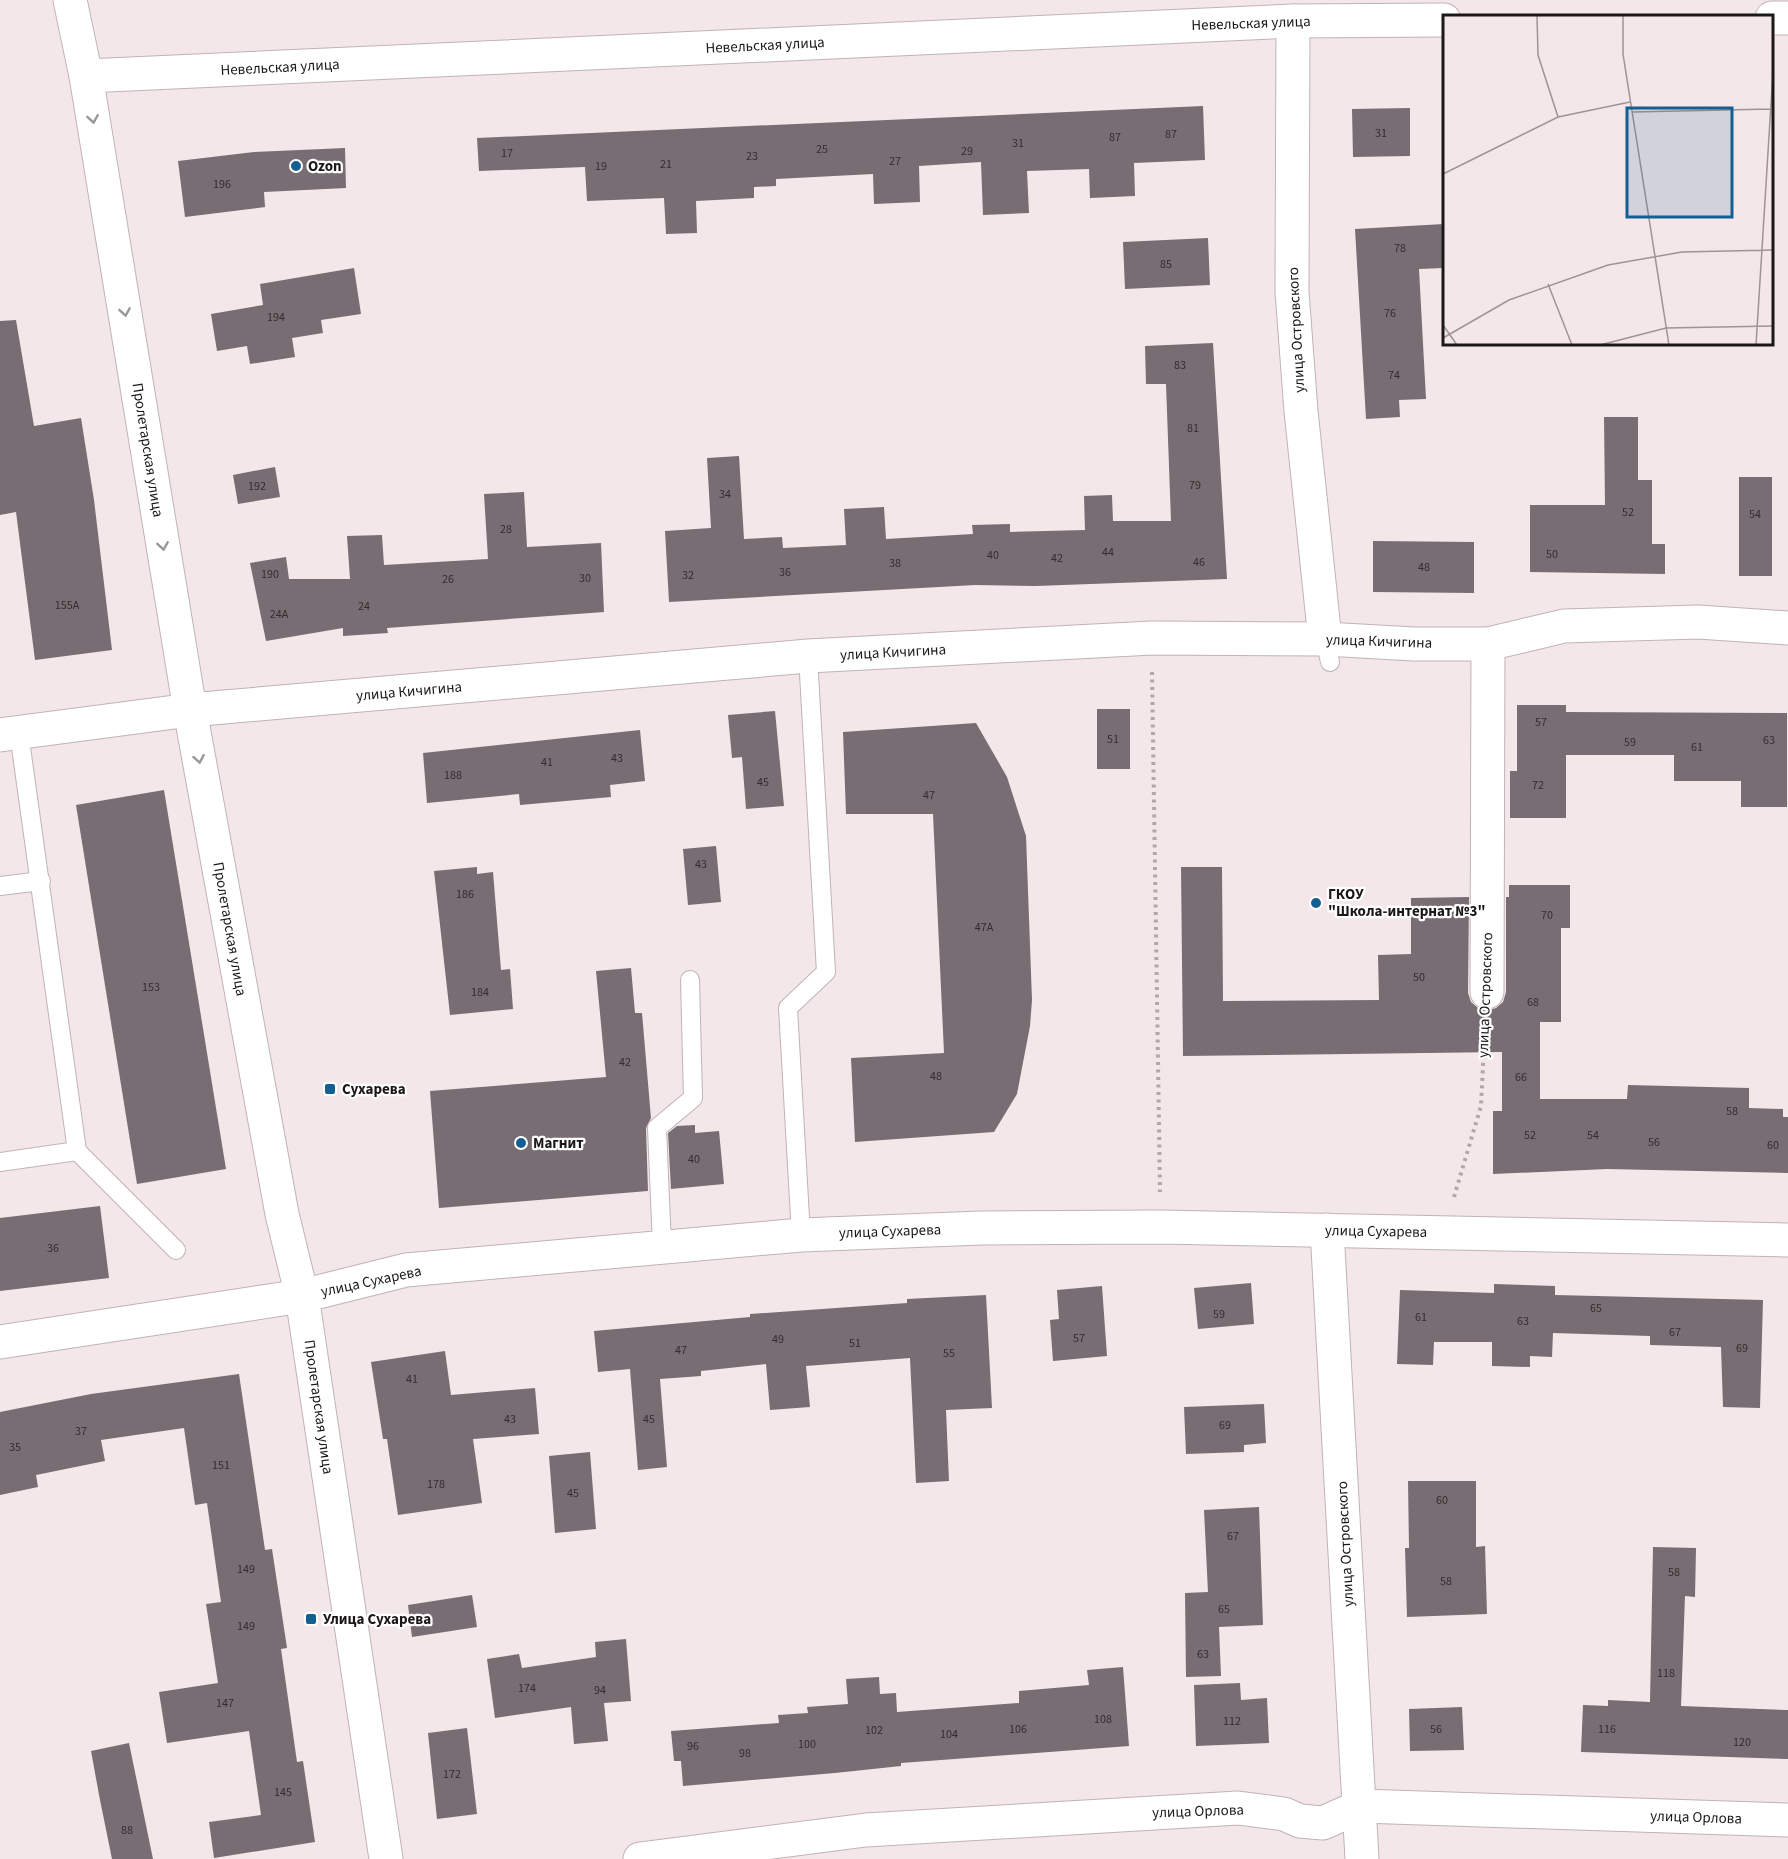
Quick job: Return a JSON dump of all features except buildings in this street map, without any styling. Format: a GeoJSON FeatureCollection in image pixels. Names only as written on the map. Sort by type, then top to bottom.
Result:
{"type":"FeatureCollection","features":[{"type":"Feature","properties":{"kind":"street","name":"Пролетарская улица"},"geometry":{"type":"LineString","coordinates":[[70,0],[86,76],[190,710],[282,1214],[302,1296],[386,1859]]}},
{"type":"Feature","properties":{"kind":"street","name":"Невельская улица"},"geometry":{"type":"LineString","coordinates":[[86,76],[1293,21],[1443,20]]}},
{"type":"Feature","properties":{"kind":"street","name":"улица Островского"},"geometry":{"type":"LineString","coordinates":[[1293,21],[1292,292],[1301,411],[1328,650]]}},
{"type":"Feature","properties":{"kind":"street","name":"улица Кичигина"},"geometry":{"type":"LineString","coordinates":[[9,734],[190,710],[808,656],[1152,638],[1328,650],[1414,644],[1488,644],[1564,626],[1698,622],[1788,628]]}},
{"type":"Feature","properties":{"kind":"street","name":"улица Островского"},"geometry":{"type":"LineString","coordinates":[[1487,992],[1488,644]]}},
{"type":"Feature","properties":{"kind":"street","name":"улица Сухарева"},"geometry":{"type":"LineString","coordinates":[[0,1342],[302,1296],[406,1270],[801,1235],[981,1228],[1160,1227],[1788,1240]]}},
{"type":"Feature","properties":{"kind":"street","name":"улица Островского"},"geometry":{"type":"LineString","coordinates":[[1327,1230],[1361,1806],[1362,1859]]}},
{"type":"Feature","properties":{"kind":"street","name":"улица Орлова"},"geometry":{"type":"LineString","coordinates":[[640,1859],[866,1830],[1238,1808],[1284,1814],[1300,1821],[1323,1823],[1361,1806],[1788,1820]]}},
{"type":"Feature","properties":{"kind":"lane"},"geometry":{"type":"LineString","coordinates":[[801,1235],[788,1008],[826,972],[808,656]]}},
{"type":"Feature","properties":{"kind":"lane"},"geometry":{"type":"LineString","coordinates":[[9,734],[41,881],[77,1151],[176,1250]]}},
{"type":"Feature","properties":{"kind":"lane"},"geometry":{"type":"LineString","coordinates":[[0,886],[41,881]]}},
{"type":"Feature","properties":{"kind":"lane"},"geometry":{"type":"LineString","coordinates":[[662,1246],[657,1128],[693,1098],[690,980]]}},
{"type":"Feature","properties":{"kind":"lane"},"geometry":{"type":"LineString","coordinates":[[0,1162],[77,1151]]}},
{"type":"Feature","properties":{"kind":"path"},"geometry":{"type":"LineString","coordinates":[[1152,638],[1160,1227]]}},
{"type":"Feature","properties":{"kind":"path","name":"улица Островского"},"geometry":{"type":"LineString","coordinates":[[1444,1233],[1481,1106],[1487,992]]}},
{"type":"Feature","properties":{"kind":"place","name":"Ozon"},"geometry":{"type":"Point","coordinates":[296,166]}},
{"type":"Feature","properties":{"kind":"place","name":"ГКОУ \"Школа-интернат №3\""},"geometry":{"type":"Point","coordinates":[1316,903]}},
{"type":"Feature","properties":{"kind":"place","name":"Сухарева"},"geometry":{"type":"Point","coordinates":[330,1089]}},
{"type":"Feature","properties":{"kind":"place","name":"Магнит"},"geometry":{"type":"Point","coordinates":[521,1143]}},
{"type":"Feature","properties":{"kind":"place","name":"Улица Сухарева"},"geometry":{"type":"Point","coordinates":[311,1619]}}]}
